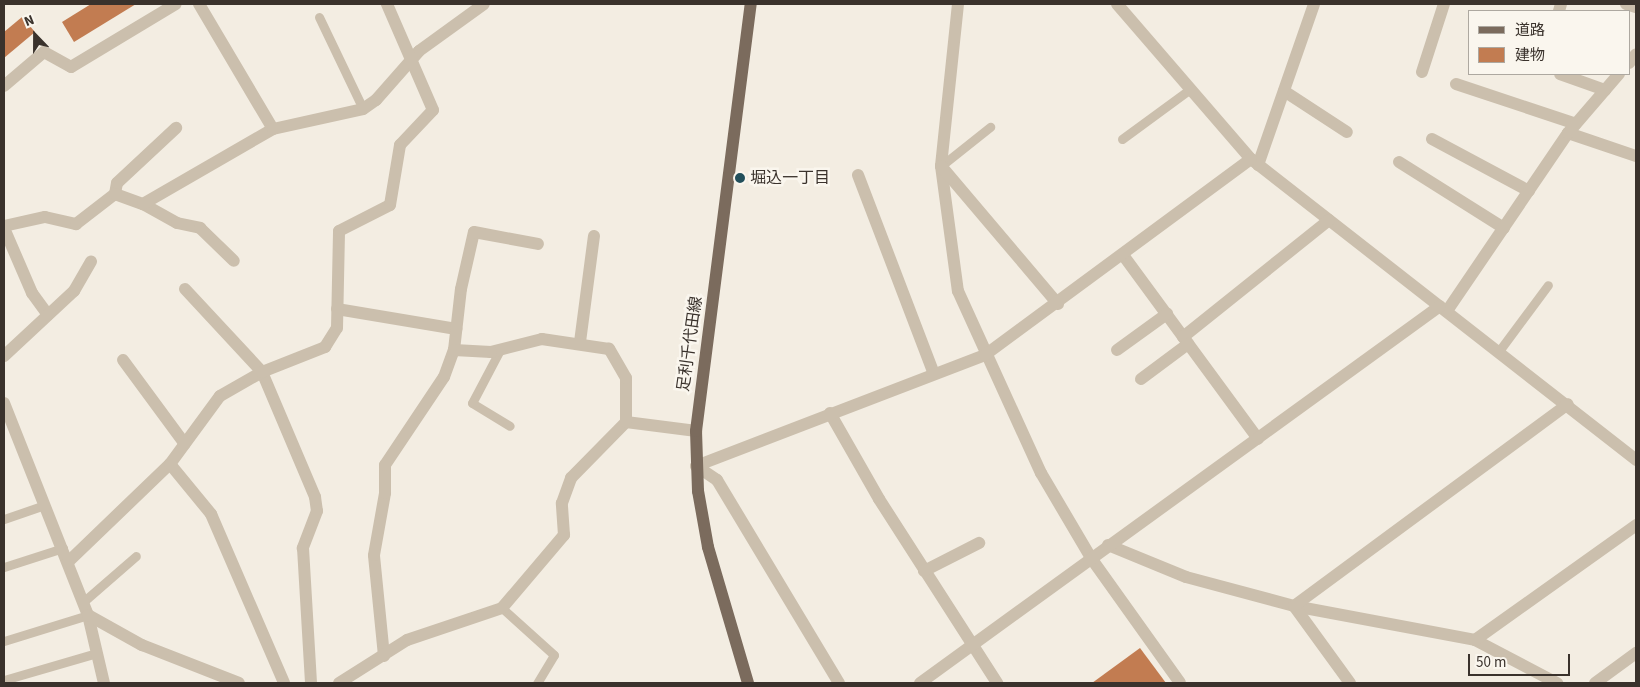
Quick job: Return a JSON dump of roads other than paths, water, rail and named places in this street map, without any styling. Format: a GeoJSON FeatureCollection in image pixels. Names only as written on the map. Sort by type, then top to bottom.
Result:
{"type":"FeatureCollection","features":[{"type":"Feature","properties":{"kind":"main road","name":"足利千代田線"},"geometry":{"type":"LineString","coordinates":[[748,683],[708,547],[696,466],[696,431],[751,4]]}},
{"type":"Feature","properties":{"kind":"street"},"geometry":{"type":"LineString","coordinates":[[4,86],[44,52],[71,67],[176,4]]}},
{"type":"Feature","properties":{"kind":"street"},"geometry":{"type":"LineString","coordinates":[[199,4],[273,129]]}},
{"type":"Feature","properties":{"kind":"street"},"geometry":{"type":"LineString","coordinates":[[68,562],[170,464],[220,396],[262,372],[324,347],[337,328],[340,231],[390,205],[400,145],[433,110],[414,57],[387,4]]}},
{"type":"Feature","properties":{"kind":"street"},"geometry":{"type":"LineString","coordinates":[[143,204],[273,129],[363,108],[376,100],[414,57],[484,4]]}},
{"type":"Feature","properties":{"kind":"street"},"geometry":{"type":"LineString","coordinates":[[958,4],[941,166],[958,292],[985,355],[1041,473],[1091,558],[1180,683]]}},
{"type":"Feature","properties":{"kind":"street"},"geometry":{"type":"LineString","coordinates":[[1117,4],[1254,162],[1568,404],[1636,460]]}},
{"type":"Feature","properties":{"kind":"street"},"geometry":{"type":"LineString","coordinates":[[696,466],[985,355],[1254,162],[1284,91],[1314,4]]}},
{"type":"Feature","properties":{"kind":"street"},"geometry":{"type":"LineString","coordinates":[[1422,72],[1444,4]]}},
{"type":"Feature","properties":{"kind":"street"},"geometry":{"type":"LineString","coordinates":[[1626,4],[1636,7]]}},
{"type":"Feature","properties":{"kind":"street"},"geometry":{"type":"LineString","coordinates":[[1563,75],[1605,90]]}},
{"type":"Feature","properties":{"kind":"street"},"geometry":{"type":"LineString","coordinates":[[920,683],[1108,545],[1444,308],[1504,228],[1572,129],[1618,75]]}},
{"type":"Feature","properties":{"kind":"street"},"geometry":{"type":"LineString","coordinates":[[1456,84],[1636,156]]}},
{"type":"Feature","properties":{"kind":"street"},"geometry":{"type":"LineString","coordinates":[[1284,91],[1347,132]]}},
{"type":"Feature","properties":{"kind":"street"},"geometry":{"type":"LineString","coordinates":[[48,315],[32,293],[4,227],[45,217],[76,224],[115,194],[117,184],[176,128]]}},
{"type":"Feature","properties":{"kind":"street"},"geometry":{"type":"LineString","coordinates":[[1432,139],[1529,191]]}},
{"type":"Feature","properties":{"kind":"street"},"geometry":{"type":"LineString","coordinates":[[1399,162],[1504,228]]}},
{"type":"Feature","properties":{"kind":"street"},"geometry":{"type":"LineString","coordinates":[[941,166],[1058,304]]}},
{"type":"Feature","properties":{"kind":"street"},"geometry":{"type":"LineString","coordinates":[[858,175],[934,374]]}},
{"type":"Feature","properties":{"kind":"street"},"geometry":{"type":"LineString","coordinates":[[115,194],[143,204],[177,223],[200,228],[234,262]]}},
{"type":"Feature","properties":{"kind":"street"},"geometry":{"type":"LineString","coordinates":[[1141,379],[1329,220]]}},
{"type":"Feature","properties":{"kind":"street"},"geometry":{"type":"LineString","coordinates":[[384,656],[374,555],[385,493],[385,464],[444,377],[454,350],[456,329],[474,232],[538,244]]}},
{"type":"Feature","properties":{"kind":"street"},"geometry":{"type":"LineString","coordinates":[[580,342],[594,236]]}},
{"type":"Feature","properties":{"kind":"street"},"geometry":{"type":"LineString","coordinates":[[1123,255],[1258,438]]}},
{"type":"Feature","properties":{"kind":"street"},"geometry":{"type":"LineString","coordinates":[[4,356],[74,291],[91,262]]}},
{"type":"Feature","properties":{"kind":"street"},"geometry":{"type":"LineString","coordinates":[[185,289],[262,372],[315,497],[317,511],[303,548],[311,683]]}},
{"type":"Feature","properties":{"kind":"street"},"geometry":{"type":"LineString","coordinates":[[337,309],[456,329]]}},
{"type":"Feature","properties":{"kind":"street"},"geometry":{"type":"LineString","coordinates":[[1117,350],[1167,314]]}},
{"type":"Feature","properties":{"kind":"street"},"geometry":{"type":"LineString","coordinates":[[339,683],[412,638],[502,608],[560,542],[562,503],[571,478],[626,422],[622,370],[609,349],[580,342],[542,339],[501,348],[454,350]]}},
{"type":"Feature","properties":{"kind":"street"},"geometry":{"type":"LineString","coordinates":[[122,360],[185,444]]}},
{"type":"Feature","properties":{"kind":"street"},"geometry":{"type":"LineString","coordinates":[[4,403],[88,615],[104,683]]}},
{"type":"Feature","properties":{"kind":"street"},"geometry":{"type":"LineString","coordinates":[[1294,606],[1568,404]]}},
{"type":"Feature","properties":{"kind":"street"},"geometry":{"type":"LineString","coordinates":[[830,414],[970,647],[997,683]]}},
{"type":"Feature","properties":{"kind":"street"},"geometry":{"type":"LineString","coordinates":[[626,422],[696,431]]}},
{"type":"Feature","properties":{"kind":"street"},"geometry":{"type":"LineString","coordinates":[[170,464],[211,514],[284,683]]}},
{"type":"Feature","properties":{"kind":"street"},"geometry":{"type":"LineString","coordinates":[[696,466],[717,480],[839,683]]}},
{"type":"Feature","properties":{"kind":"street"},"geometry":{"type":"LineString","coordinates":[[1475,640],[1636,524]]}},
{"type":"Feature","properties":{"kind":"street"},"geometry":{"type":"LineString","coordinates":[[924,571],[978,543]]}},
{"type":"Feature","properties":{"kind":"street"},"geometry":{"type":"LineString","coordinates":[[1108,545],[1186,577],[1294,606],[1475,640],[1557,683]]}},
{"type":"Feature","properties":{"kind":"street"},"geometry":{"type":"LineString","coordinates":[[1294,606],[1350,683]]}},
{"type":"Feature","properties":{"kind":"street"},"geometry":{"type":"LineString","coordinates":[[88,615],[142,645],[239,683]]}},
{"type":"Feature","properties":{"kind":"street"},"geometry":{"type":"LineString","coordinates":[[1595,683],[1636,653]]}},
{"type":"Feature","properties":{"kind":"lane"},"geometry":{"type":"LineString","coordinates":[[319,17],[363,108]]}},
{"type":"Feature","properties":{"kind":"lane"},"geometry":{"type":"LineString","coordinates":[[1122,139],[1190,89]]}},
{"type":"Feature","properties":{"kind":"lane"},"geometry":{"type":"LineString","coordinates":[[941,166],[990,126]]}},
{"type":"Feature","properties":{"kind":"lane"},"geometry":{"type":"LineString","coordinates":[[1499,351],[1548,285]]}},
{"type":"Feature","properties":{"kind":"lane"},"geometry":{"type":"LineString","coordinates":[[501,348],[472,403],[510,426]]}},
{"type":"Feature","properties":{"kind":"lane"},"geometry":{"type":"LineString","coordinates":[[4,519],[45,505]]}},
{"type":"Feature","properties":{"kind":"lane"},"geometry":{"type":"LineString","coordinates":[[4,567],[63,548]]}},
{"type":"Feature","properties":{"kind":"lane"},"geometry":{"type":"LineString","coordinates":[[82,602],[136,556]]}},
{"type":"Feature","properties":{"kind":"lane"},"geometry":{"type":"LineString","coordinates":[[502,608],[554,656],[537,683]]}},
{"type":"Feature","properties":{"kind":"lane"},"geometry":{"type":"LineString","coordinates":[[4,641],[88,615]]}},
{"type":"Feature","properties":{"kind":"lane"},"geometry":{"type":"LineString","coordinates":[[4,680],[97,653]]}},
{"type":"Feature","properties":{"kind":"place","name":"堀込一丁目"},"geometry":{"type":"Point","coordinates":[740,178]}}]}
